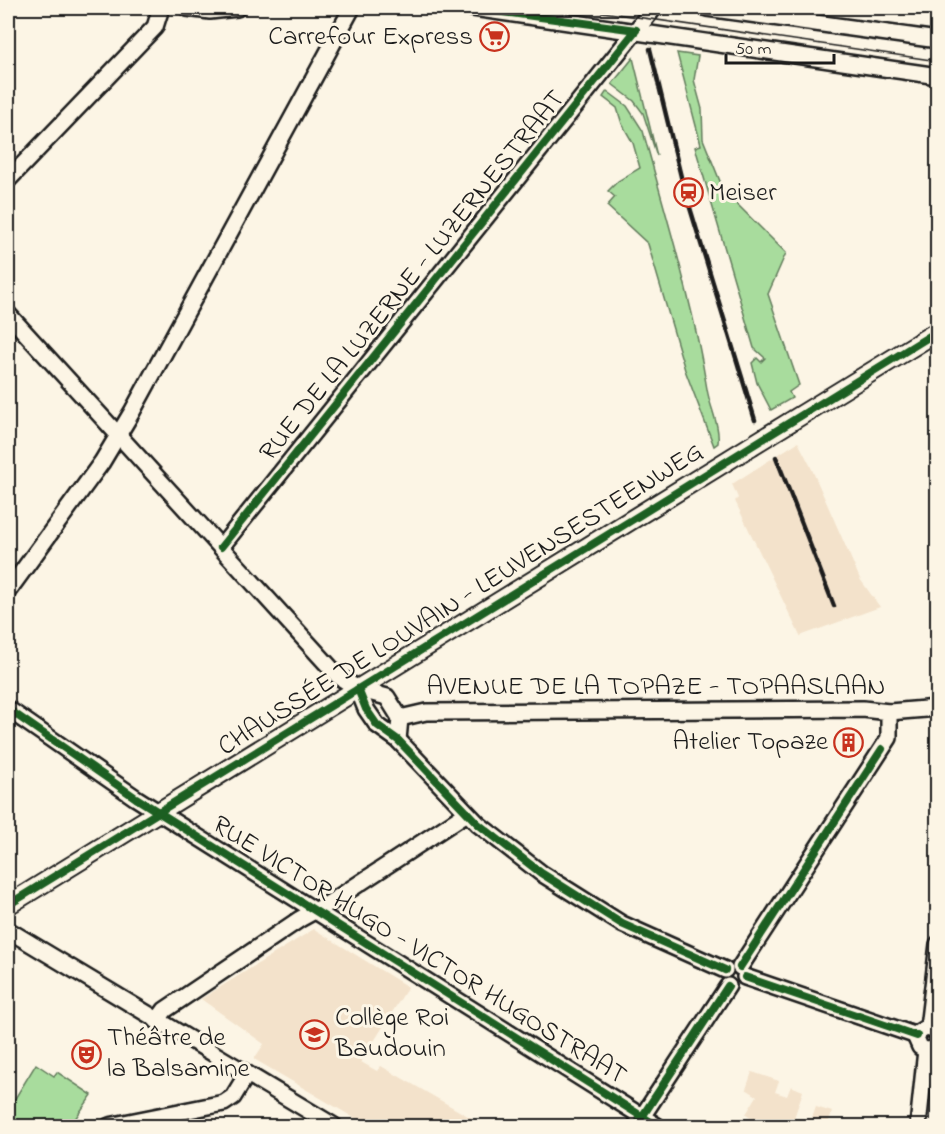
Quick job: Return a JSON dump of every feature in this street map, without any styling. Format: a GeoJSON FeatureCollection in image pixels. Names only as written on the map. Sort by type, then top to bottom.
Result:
{"type":"FeatureCollection","features":[{"type":"Feature","properties":{"kind":"main road","name":"CHAUSSÉE DE LOUVAIN - LEUVENSESTEENWEG"},"geometry":{"type":"LineString","coordinates":[[8,904],[938,331]]}},
{"type":"Feature","properties":{"kind":"street"},"geometry":{"type":"LineString","coordinates":[[8,180],[155,27],[161,8]]}},
{"type":"Feature","properties":{"kind":"street"},"geometry":{"type":"LineString","coordinates":[[187,8],[210,11],[237,8]]}},
{"type":"Feature","properties":{"kind":"street"},"geometry":{"type":"LineString","coordinates":[[8,591],[102,462],[118,435],[352,8]]}},
{"type":"Feature","properties":{"kind":"street"},"geometry":{"type":"LineString","coordinates":[[473,8],[636,30],[938,76]]}},
{"type":"Feature","properties":{"kind":"street","name":"RUE DE LA LUZERNE - LUZERNESTRAAT"},"geometry":{"type":"LineString","coordinates":[[221,547],[654,8]]}},
{"type":"Feature","properties":{"kind":"street"},"geometry":{"type":"LineString","coordinates":[[707,8],[938,39]]}},
{"type":"Feature","properties":{"kind":"street"},"geometry":{"type":"LineString","coordinates":[[8,314],[338,676],[358,689],[387,697],[400,718],[398,740]]}},
{"type":"Feature","properties":{"kind":"street"},"geometry":{"type":"LineString","coordinates":[[358,689],[376,725],[398,740],[467,813],[541,873],[622,924],[736,971],[927,1033]]}},
{"type":"Feature","properties":{"kind":"street","name":"AVENUE DE LA TOPAZE - TOPAASLAAN"},"geometry":{"type":"LineString","coordinates":[[400,718],[426,711],[863,709],[889,712],[938,708]]}},
{"type":"Feature","properties":{"kind":"street","name":"RUE VICTOR HUGO - VICTOR HUGOSTRAAT"},"geometry":{"type":"LineString","coordinates":[[8,709],[159,811],[639,1122],[657,1126]]}},
{"type":"Feature","properties":{"kind":"street"},"geometry":{"type":"LineString","coordinates":[[639,1122],[728,986],[723,979],[736,971],[889,738],[889,712]]}},
{"type":"Feature","properties":{"kind":"street"},"geometry":{"type":"LineString","coordinates":[[157,1021],[165,1010],[467,813]]}},
{"type":"Feature","properties":{"kind":"street"},"geometry":{"type":"LineString","coordinates":[[8,930],[334,1126]]}},
{"type":"Feature","properties":{"kind":"street"},"geometry":{"type":"LineString","coordinates":[[918,1126],[932,1047],[918,1045],[927,1033],[938,944]]}},
{"type":"Feature","properties":{"kind":"street"},"geometry":{"type":"LineString","coordinates":[[109,1126],[164,1121],[230,1101],[247,1074]]}},
{"type":"Feature","properties":{"kind":"shaded area"},"geometry":{"type":"Polygon","coordinates":[[[798,442],[860,579],[880,607],[800,636],[735,501],[738,498],[732,484],[798,442]]]}},
{"type":"Feature","properties":{"kind":"shaded area","name":"Collège Roi Baudouin"},"geometry":{"type":"Polygon","coordinates":[[[314,929],[408,987],[361,1062],[377,1071],[381,1066],[485,1126],[368,1126],[254,1059],[264,1044],[201,999],[314,929]]]}},
{"type":"Feature","properties":{"kind":"shaded area"},"geometry":{"type":"Polygon","coordinates":[[[752,1072],[779,1081],[775,1092],[787,1096],[791,1086],[803,1091],[794,1118],[806,1126],[759,1126],[760,1123],[746,1114],[757,1096],[746,1089],[752,1072]]]}},
{"type":"Feature","properties":{"kind":"shaded area"},"geometry":{"type":"Polygon","coordinates":[[[816,1107],[832,1112],[827,1126],[809,1126],[816,1107]]]}},
{"type":"Feature","properties":{"kind":"green space"},"geometry":{"type":"Polygon","coordinates":[[[677,53],[698,56],[694,80],[702,109],[703,139],[724,191],[786,253],[768,294],[799,385],[789,392],[792,398],[771,410],[757,383],[752,363],[757,358],[761,362],[765,358],[754,348],[695,147],[701,145],[677,53]]]}},
{"type":"Feature","properties":{"kind":"green space"},"geometry":{"type":"Polygon","coordinates":[[[633,58],[657,156],[643,113],[634,101],[612,84],[633,58]]]}},
{"type":"Feature","properties":{"kind":"green space"},"geometry":{"type":"Polygon","coordinates":[[[607,91],[627,106],[643,131],[678,259],[708,396],[718,430],[718,443],[714,446],[685,370],[648,244],[607,206],[615,197],[608,191],[618,181],[640,168],[633,143],[622,124],[617,108],[603,97],[607,91]]]}},
{"type":"Feature","properties":{"kind":"green space"},"geometry":{"type":"Polygon","coordinates":[[[36,1064],[54,1076],[57,1072],[92,1095],[70,1126],[8,1126],[8,1110],[36,1064]]]}},
{"type":"Feature","properties":{"kind":"tram line"},"geometry":{"type":"LineString","coordinates":[[575,8],[938,61]]}},
{"type":"Feature","properties":{"kind":"railway"},"geometry":{"type":"LineString","coordinates":[[650,49],[683,185],[755,420]]}},
{"type":"Feature","properties":{"kind":"railway"},"geometry":{"type":"LineString","coordinates":[[776,457],[834,606]]}},
{"type":"Feature","properties":{"kind":"cycle path"},"geometry":{"type":"LineString","coordinates":[[473,8],[636,30]]}},
{"type":"Feature","properties":{"kind":"cycle path"},"geometry":{"type":"LineString","coordinates":[[221,547],[636,30]]}},
{"type":"Feature","properties":{"kind":"cycle path"},"geometry":{"type":"LineString","coordinates":[[8,905],[938,331]]}},
{"type":"Feature","properties":{"kind":"cycle path"},"geometry":{"type":"LineString","coordinates":[[358,689],[366,709],[377,725],[398,740],[478,824],[541,873],[622,924],[725,970]]}},
{"type":"Feature","properties":{"kind":"cycle path"},"geometry":{"type":"LineString","coordinates":[[8,709],[136,798],[657,1126]]}},
{"type":"Feature","properties":{"kind":"cycle path"},"geometry":{"type":"LineString","coordinates":[[740,967],[882,749]]}},
{"type":"Feature","properties":{"kind":"cycle path"},"geometry":{"type":"LineString","coordinates":[[745,977],[917,1036]]}},
{"type":"Feature","properties":{"kind":"cycle path"},"geometry":{"type":"LineString","coordinates":[[636,1126],[728,986]]}},
{"type":"Feature","properties":{"kind":"place","name":"Carrefour Express"},"geometry":{"type":"Point","coordinates":[494,37]}},
{"type":"Feature","properties":{"kind":"place","name":"Meiser"},"geometry":{"type":"Point","coordinates":[688,193]}},
{"type":"Feature","properties":{"kind":"place","name":"Atelier Topaze"},"geometry":{"type":"Point","coordinates":[849,742]}},
{"type":"Feature","properties":{"kind":"place","name":"Collège Roi Baudouin"},"geometry":{"type":"Point","coordinates":[314,1034]}},
{"type":"Feature","properties":{"kind":"place","name":"Théâtre de la Balsamine"},"geometry":{"type":"Point","coordinates":[86,1054]}}]}
